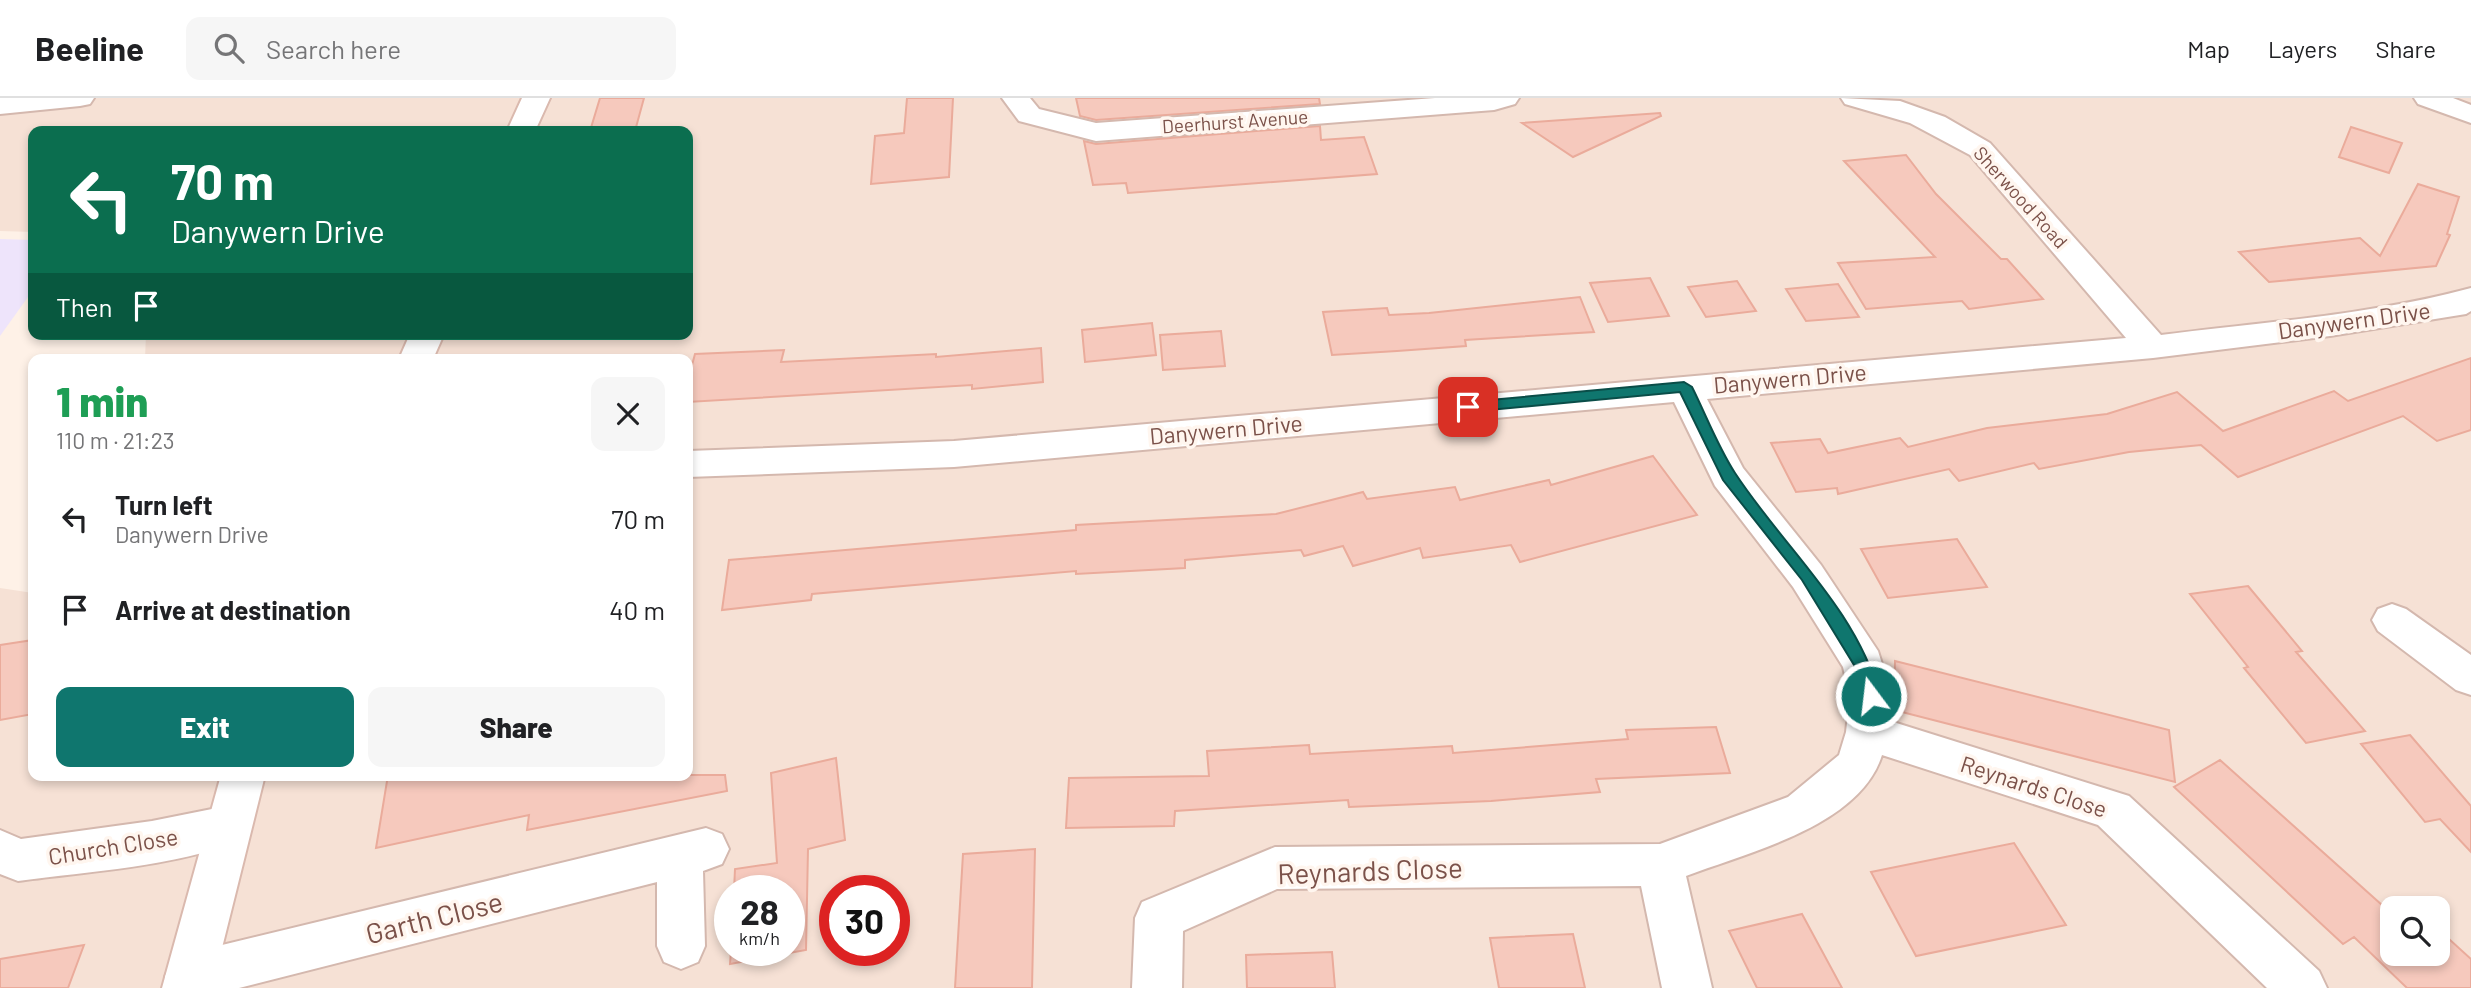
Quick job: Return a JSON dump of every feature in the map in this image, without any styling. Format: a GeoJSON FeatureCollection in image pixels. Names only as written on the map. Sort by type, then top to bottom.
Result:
{"type":"FeatureCollection","features":[{"type":"Feature","properties":{"kind":"street"},"geometry":{"type":"LineString","coordinates":[[0,106],[80,98]]}},
{"type":"Feature","properties":{"kind":"street"},"geometry":{"type":"LineString","coordinates":[[523,126],[536,98]]}},
{"type":"Feature","properties":{"kind":"street","name":"Deerhurst Avenue"},"geometry":{"type":"LineString","coordinates":[[1016,98],[1029,115],[1096,132],[1493,102],[1505,98]]}},
{"type":"Feature","properties":{"kind":"street","name":"Sherwood Road"},"geometry":{"type":"LineString","coordinates":[[1855,98],[1903,110],[1946,126],[1980,149],[2153,347]]}},
{"type":"Feature","properties":{"kind":"street"},"geometry":{"type":"LineString","coordinates":[[1903,110],[1933,98]]}},
{"type":"Feature","properties":{"kind":"street"},"geometry":{"type":"LineString","coordinates":[[2428,98],[2471,115]]}},
{"type":"Feature","properties":{"kind":"street","name":"Danywern Drive"},"geometry":{"type":"LineString","coordinates":[[693,464],[954,454],[2153,347],[2465,308]]}},
{"type":"Feature","properties":{"kind":"street","name":"Reynards Close"},"geometry":{"type":"LineString","coordinates":[[1157,988],[1159,918],[1275,868],[1660,865],[1804,811],[1857,765],[1868,732],[1871,696],[1863,663],[1808,576],[1728,476],[1684,387]]}},
{"type":"Feature","properties":{"kind":"street"},"geometry":{"type":"LineString","coordinates":[[2392,620],[2471,678]]}},
{"type":"Feature","properties":{"kind":"street","name":"Reynards Close"},"geometry":{"type":"LineString","coordinates":[[1868,732],[2113,810],[2302,988]]}},
{"type":"Feature","properties":{"kind":"street"},"geometry":{"type":"LineString","coordinates":[[188,983],[227,826],[241,781]]}},
{"type":"Feature","properties":{"kind":"street","name":"Church Close"},"geometry":{"type":"LineString","coordinates":[[0,851],[18,860],[152,842],[227,826]]}},
{"type":"Feature","properties":{"kind":"street","name":"Garth Close"},"geometry":{"type":"LineString","coordinates":[[188,983],[693,853],[681,946]]}},
{"type":"Feature","properties":{"kind":"street"},"geometry":{"type":"LineString","coordinates":[[1660,865],[1687,988]]}},
{"type":"Feature","properties":{"kind":"shaded area"},"geometry":{"type":"Polygon","coordinates":[[[0,98],[2471,98],[2471,988],[0,988],[0,588],[28,592],[28,781],[693,781],[693,354],[145,354],[146,340],[693,340],[693,126],[28,126],[28,232],[0,231],[0,98]]]}},
{"type":"Feature","properties":{"kind":"shaded area"},"geometry":{"type":"Polygon","coordinates":[[[0,239],[28,240],[28,297],[0,336],[0,239]]]}},
{"type":"Feature","properties":{"kind":"building"},"geometry":{"type":"Polygon","coordinates":[[[600,98],[644,98],[636,126],[592,126],[600,98]]]}},
{"type":"Feature","properties":{"kind":"building"},"geometry":{"type":"Polygon","coordinates":[[[907,98],[953,98],[949,177],[871,184],[875,136],[904,133],[907,98]]]}},
{"type":"Feature","properties":{"kind":"building"},"geometry":{"type":"Polygon","coordinates":[[[1076,98],[1319,98],[1320,104],[1096,120],[1080,116],[1076,98]]]}},
{"type":"Feature","properties":{"kind":"building"},"geometry":{"type":"Polygon","coordinates":[[[1660,113],[1661,116],[1573,157],[1522,123],[1660,113]]]}},
{"type":"Feature","properties":{"kind":"building"},"geometry":{"type":"Polygon","coordinates":[[[1320,126],[1321,140],[1364,137],[1377,174],[1128,193],[1126,183],[1093,185],[1084,141],[1096,144],[1320,126]]]}},
{"type":"Feature","properties":{"kind":"building"},"geometry":{"type":"Polygon","coordinates":[[[2351,127],[2402,143],[2389,173],[2339,157],[2351,127]]]}},
{"type":"Feature","properties":{"kind":"building"},"geometry":{"type":"Polygon","coordinates":[[[1906,155],[1936,194],[2001,259],[2007,259],[2043,299],[1969,309],[1962,301],[1866,309],[1838,263],[1935,257],[1844,161],[1906,155]]]}},
{"type":"Feature","properties":{"kind":"building"},"geometry":{"type":"Polygon","coordinates":[[[2418,184],[2459,197],[2447,234],[2450,235],[2436,266],[2269,282],[2239,252],[2360,238],[2380,256],[2418,184]]]}},
{"type":"Feature","properties":{"kind":"building"},"geometry":{"type":"Polygon","coordinates":[[[1650,278],[1669,316],[1608,322],[1590,283],[1650,278]]]}},
{"type":"Feature","properties":{"kind":"building"},"geometry":{"type":"Polygon","coordinates":[[[1737,281],[1756,311],[1706,317],[1688,287],[1737,281]]]}},
{"type":"Feature","properties":{"kind":"building"},"geometry":{"type":"Polygon","coordinates":[[[1838,284],[1859,317],[1806,321],[1786,289],[1838,284]]]}},
{"type":"Feature","properties":{"kind":"building"},"geometry":{"type":"Polygon","coordinates":[[[1580,297],[1594,332],[1465,340],[1466,346],[1332,355],[1323,312],[1387,308],[1389,315],[1429,313],[1580,297]]]}},
{"type":"Feature","properties":{"kind":"building"},"geometry":{"type":"Polygon","coordinates":[[[1152,323],[1156,355],[1085,362],[1082,330],[1152,323]]]}},
{"type":"Feature","properties":{"kind":"building"},"geometry":{"type":"Polygon","coordinates":[[[1221,331],[1225,366],[1163,370],[1160,335],[1221,331]]]}},
{"type":"Feature","properties":{"kind":"building"},"geometry":{"type":"Polygon","coordinates":[[[1041,348],[1043,382],[972,389],[972,385],[693,402],[695,354],[784,350],[781,362],[936,354],[936,357],[1041,348]]]}},
{"type":"Feature","properties":{"kind":"building"},"geometry":{"type":"Polygon","coordinates":[[[2471,358],[2471,430],[2437,441],[2403,416],[2238,477],[2201,445],[2129,452],[2039,469],[2034,463],[1959,481],[1949,469],[1838,494],[1837,488],[1796,492],[1771,443],[1820,439],[1828,453],[1900,438],[1908,447],[1987,428],[2107,414],[2177,392],[2223,431],[2334,391],[2348,401],[2471,358]]]}},
{"type":"Feature","properties":{"kind":"building"},"geometry":{"type":"Polygon","coordinates":[[[1653,456],[1697,515],[1520,562],[1511,545],[1423,558],[1420,548],[1353,566],[1343,546],[1304,556],[1301,550],[1185,560],[1185,568],[1076,574],[1076,571],[812,594],[811,600],[722,610],[729,560],[1076,530],[1076,525],[1276,514],[1363,492],[1367,499],[1455,487],[1460,500],[1549,480],[1551,485],[1653,456]]]}},
{"type":"Feature","properties":{"kind":"building"},"geometry":{"type":"Polygon","coordinates":[[[1957,539],[1987,587],[1888,598],[1861,549],[1957,539]]]}},
{"type":"Feature","properties":{"kind":"building"},"geometry":{"type":"Polygon","coordinates":[[[2248,586],[2302,651],[2296,652],[2365,731],[2306,743],[2244,668],[2248,667],[2190,594],[2248,586]]]}},
{"type":"Feature","properties":{"kind":"building"},"geometry":{"type":"Polygon","coordinates":[[[28,641],[28,715],[0,720],[0,645],[28,641]]]}},
{"type":"Feature","properties":{"kind":"building"},"geometry":{"type":"Polygon","coordinates":[[[1895,661],[2169,730],[2175,782],[1894,710],[1895,661]]]}},
{"type":"Feature","properties":{"kind":"building"},"geometry":{"type":"Polygon","coordinates":[[[1716,727],[1730,773],[1596,779],[1600,792],[1491,801],[1349,807],[1348,800],[1175,811],[1174,826],[1066,828],[1069,778],[1209,776],[1207,751],[1309,745],[1310,754],[1452,746],[1453,753],[1628,739],[1626,730],[1716,727]]]}},
{"type":"Feature","properties":{"kind":"building"},"geometry":{"type":"Polygon","coordinates":[[[2410,735],[2471,806],[2471,852],[2440,819],[2425,822],[2361,744],[2410,735]]]}},
{"type":"Feature","properties":{"kind":"building"},"geometry":{"type":"Polygon","coordinates":[[[836,758],[845,840],[808,849],[806,950],[805,875],[735,875],[735,869],[777,863],[771,773],[836,758]]]}},
{"type":"Feature","properties":{"kind":"building"},"geometry":{"type":"Polygon","coordinates":[[[2220,760],[2380,903],[2380,962],[2354,937],[2343,944],[2174,787],[2220,760]]]}},
{"type":"Feature","properties":{"kind":"building"},"geometry":{"type":"Polygon","coordinates":[[[693,775],[725,775],[727,791],[527,830],[529,815],[376,848],[387,781],[693,781],[693,775]]]}},
{"type":"Feature","properties":{"kind":"building"},"geometry":{"type":"Polygon","coordinates":[[[2014,843],[2066,925],[1916,956],[1871,872],[2014,843]]]}},
{"type":"Feature","properties":{"kind":"building"},"geometry":{"type":"Polygon","coordinates":[[[1035,849],[1032,988],[955,988],[963,854],[1035,849]]]}},
{"type":"Feature","properties":{"kind":"building"},"geometry":{"type":"Polygon","coordinates":[[[1802,914],[1842,988],[1757,988],[1729,931],[1802,914]]]}},
{"type":"Feature","properties":{"kind":"building"},"geometry":{"type":"Polygon","coordinates":[[[1573,934],[1585,988],[1499,988],[1490,938],[1573,934]]]}},
{"type":"Feature","properties":{"kind":"building"},"geometry":{"type":"Polygon","coordinates":[[[2450,940],[2471,959],[2471,988],[2407,988],[2384,966],[2450,966],[2450,940]]]}},
{"type":"Feature","properties":{"kind":"building"},"geometry":{"type":"Polygon","coordinates":[[[84,945],[68,988],[0,988],[0,959],[84,945]]]}},
{"type":"Feature","properties":{"kind":"building"},"geometry":{"type":"Polygon","coordinates":[[[1332,952],[1335,988],[1247,988],[1246,955],[1332,952]]]}},
{"type":"Feature","properties":{"kind":"route"},"geometry":{"type":"LineString","coordinates":[[1468,407],[1684,387],[1728,476],[1808,576],[1863,663],[1871,696]]}}]}
